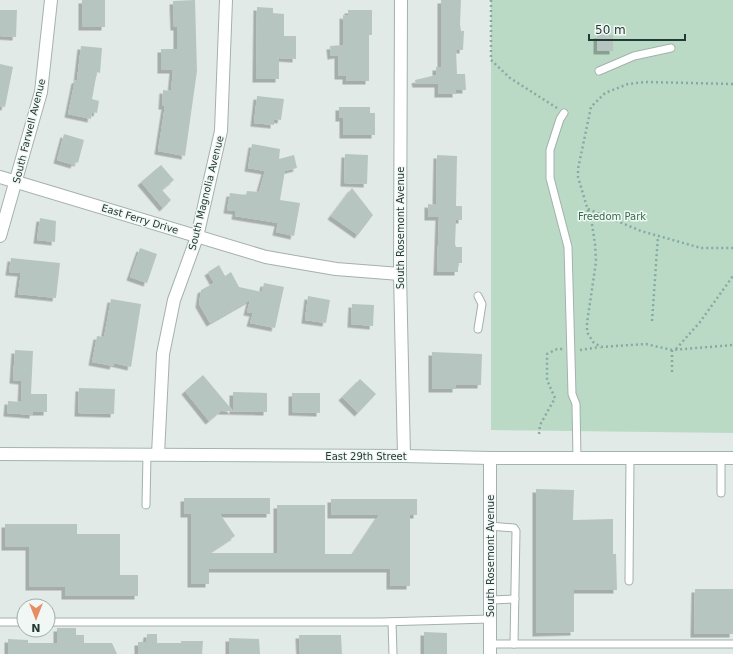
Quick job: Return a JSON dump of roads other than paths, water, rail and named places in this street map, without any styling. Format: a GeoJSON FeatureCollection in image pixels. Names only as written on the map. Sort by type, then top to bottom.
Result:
{"type":"FeatureCollection","features":[{"type":"Feature","properties":{"kind":"street","name":"South Farwell Avenue"},"geometry":{"type":"LineString","coordinates":[[0,236],[17,182],[41,92],[51,0]]}},
{"type":"Feature","properties":{"kind":"street","name":"South Magnolia Avenue"},"geometry":{"type":"LineString","coordinates":[[152,454],[164,354],[174,300],[197,237],[222,131],[226,0]]}},
{"type":"Feature","properties":{"kind":"street","name":"South Rosemont Avenue"},"geometry":{"type":"LineString","coordinates":[[401,0],[400,274],[404,456]]}},
{"type":"Feature","properties":{"kind":"street","name":"East Ferry Drive"},"geometry":{"type":"LineString","coordinates":[[0,177],[266,257],[336,269],[400,274]]}},
{"type":"Feature","properties":{"kind":"street","name":"East 29th Street"},"geometry":{"type":"LineString","coordinates":[[0,454],[404,456],[577,459],[727,458]]}},
{"type":"Feature","properties":{"kind":"street","name":"South Rosemont Avenue"},"geometry":{"type":"LineString","coordinates":[[490,458],[490,649]]}},
{"type":"Feature","properties":{"kind":"lane"},"geometry":{"type":"LineString","coordinates":[[599,72],[634,56],[671,48]]}},
{"type":"Feature","properties":{"kind":"lane"},"geometry":{"type":"LineString","coordinates":[[564,113],[560,119],[550,150],[550,178],[568,247],[571,350],[577,459]]}},
{"type":"Feature","properties":{"kind":"lane"},"geometry":{"type":"LineString","coordinates":[[478,296],[482,304],[478,328]]}},
{"type":"Feature","properties":{"kind":"lane"},"geometry":{"type":"LineString","coordinates":[[146,505],[152,454]]}},
{"type":"Feature","properties":{"kind":"lane"},"geometry":{"type":"LineString","coordinates":[[629,581],[630,458]]}},
{"type":"Feature","properties":{"kind":"lane"},"geometry":{"type":"LineString","coordinates":[[721,493],[727,458]]}},
{"type":"Feature","properties":{"kind":"lane"},"geometry":{"type":"LineString","coordinates":[[490,526],[514,528],[516,531],[514,644]]}},
{"type":"Feature","properties":{"kind":"lane"},"geometry":{"type":"LineString","coordinates":[[490,600],[515,600]]}},
{"type":"Feature","properties":{"kind":"lane"},"geometry":{"type":"LineString","coordinates":[[56,622],[392,622],[490,619]]}},
{"type":"Feature","properties":{"kind":"lane"},"geometry":{"type":"LineString","coordinates":[[0,622],[16,622]]}},
{"type":"Feature","properties":{"kind":"lane"},"geometry":{"type":"LineString","coordinates":[[392,622],[393,654]]}},
{"type":"Feature","properties":{"kind":"lane"},"geometry":{"type":"LineString","coordinates":[[490,649],[514,644],[733,644]]}},
{"type":"Feature","properties":{"kind":"park label","name":"Freedom Park"},"geometry":{"type":"Point","coordinates":[612,216]}}]}
